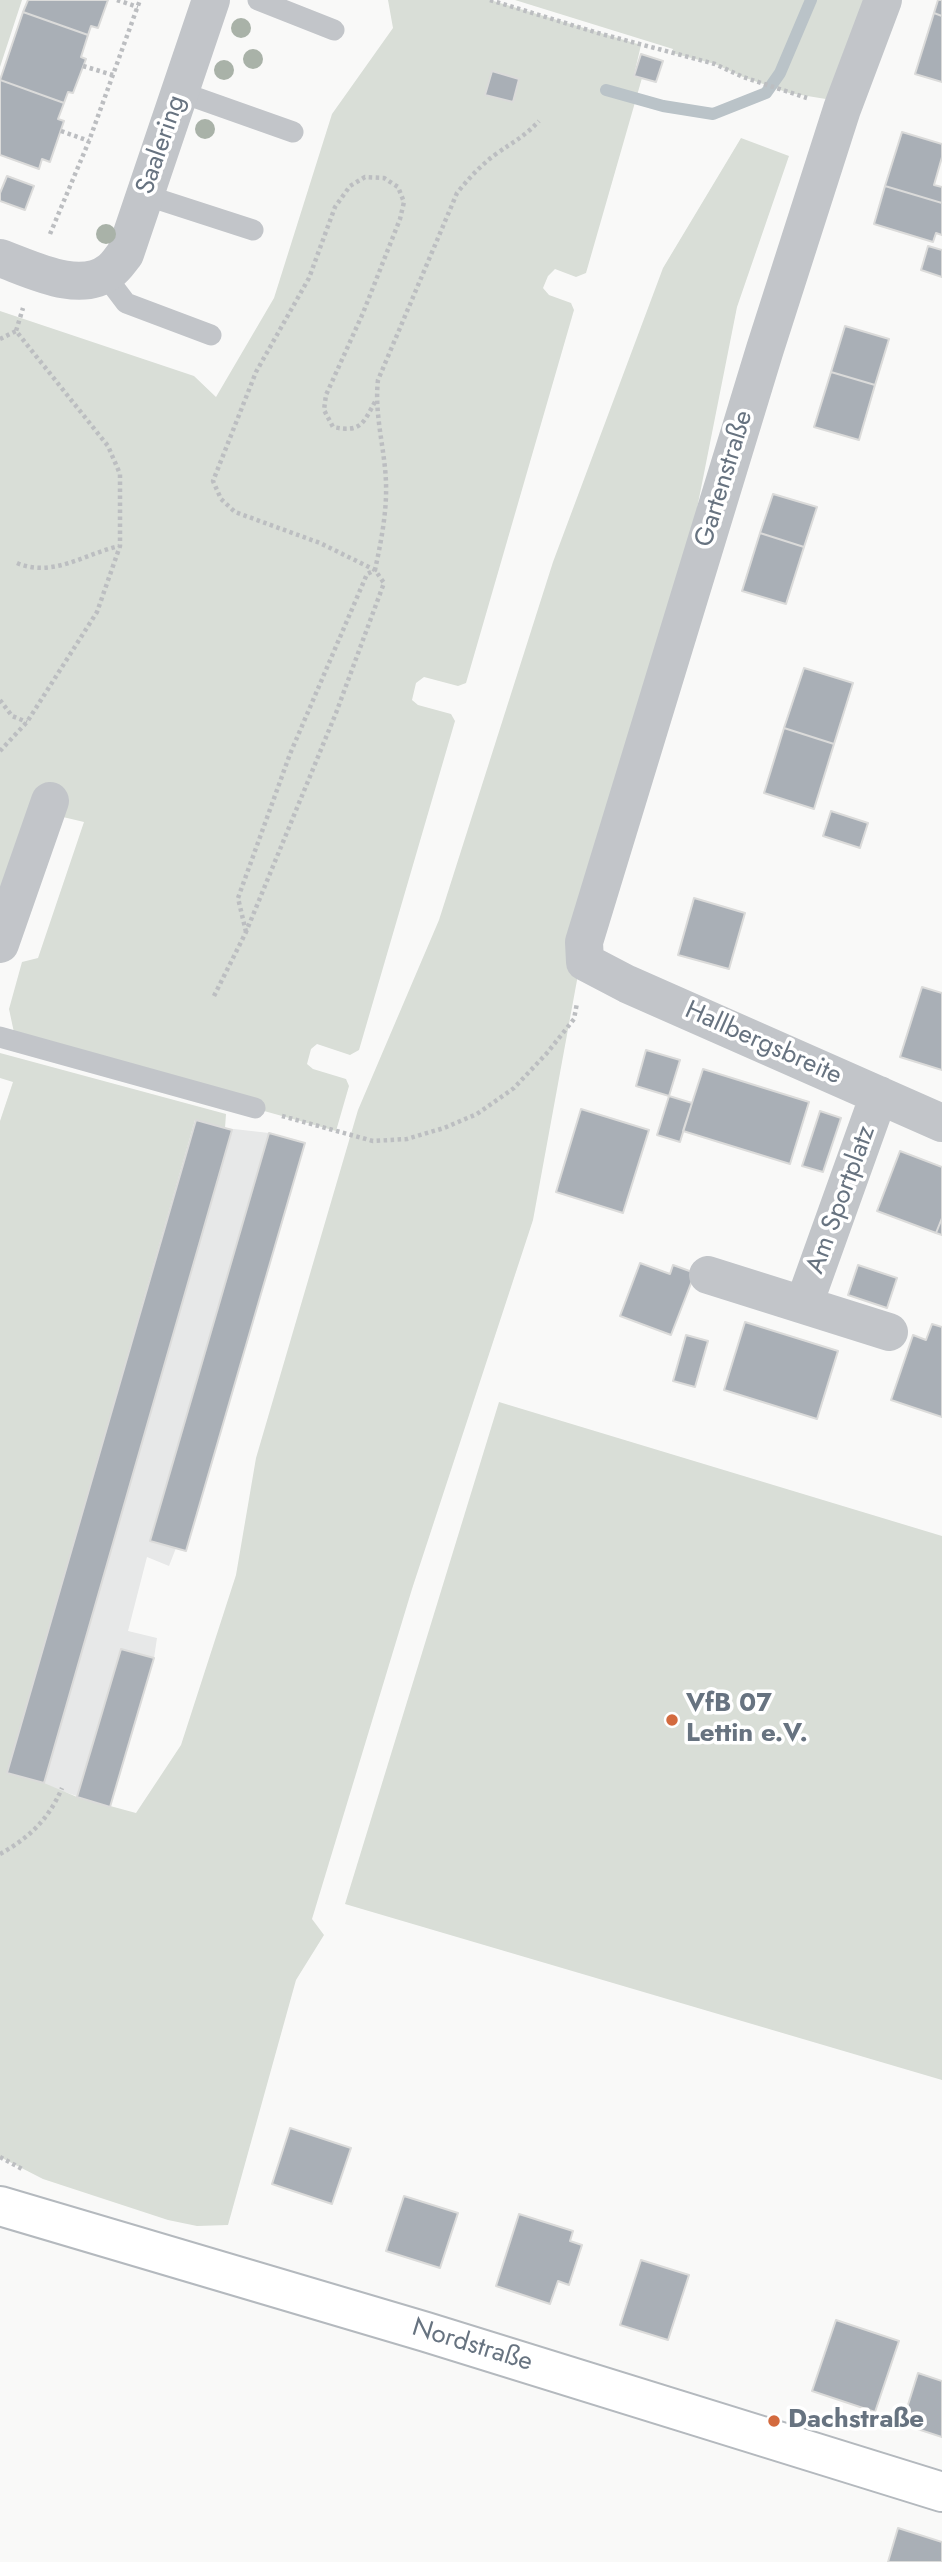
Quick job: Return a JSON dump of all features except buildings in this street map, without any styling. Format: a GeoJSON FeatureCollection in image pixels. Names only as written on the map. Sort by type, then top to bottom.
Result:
{"type":"FeatureCollection","features":[{"type":"Feature","properties":{"kind":"street","name":"Saalering"},"geometry":{"type":"LineString","coordinates":[[100,276],[111,271],[125,254],[211,0]]}},
{"type":"Feature","properties":{"kind":"street","name":"Gartenstraße"},"geometry":{"type":"LineString","coordinates":[[585,962],[584,942],[765,349],[842,109],[883,0]]}},
{"type":"Feature","properties":{"kind":"street"},"geometry":{"type":"LineString","coordinates":[[18,264],[70,281],[100,276]]}},
{"type":"Feature","properties":{"kind":"street"},"geometry":{"type":"LineString","coordinates":[[0,944],[50,801]]}},
{"type":"Feature","properties":{"kind":"street","name":"Hallbergsbreite"},"geometry":{"type":"LineString","coordinates":[[585,962],[627,984],[942,1123]]}},
{"type":"Feature","properties":{"kind":"street","name":"Am Sportplatz"},"geometry":{"type":"LineString","coordinates":[[804,1304],[879,1095]]}},
{"type":"Feature","properties":{"kind":"street","name":"Am Sportplatz"},"geometry":{"type":"LineString","coordinates":[[708,1275],[889,1332]]}},
{"type":"Feature","properties":{"kind":"street","name":"Nordstraße"},"geometry":{"type":"LineString","coordinates":[[0,2206],[438,2336],[942,2492]]}},
{"type":"Feature","properties":{"kind":"lane"},"geometry":{"type":"LineString","coordinates":[[258,0],[334,30]]}},
{"type":"Feature","properties":{"kind":"lane"},"geometry":{"type":"LineString","coordinates":[[180,92],[293,132]]}},
{"type":"Feature","properties":{"kind":"lane"},"geometry":{"type":"LineString","coordinates":[[145,195],[253,230]]}},
{"type":"Feature","properties":{"kind":"lane"},"geometry":{"type":"LineString","coordinates":[[100,276],[126,303],[211,335]]}},
{"type":"Feature","properties":{"kind":"lane"},"geometry":{"type":"LineString","coordinates":[[0,1037],[255,1108]]}},
{"type":"Feature","properties":{"kind":"path"},"geometry":{"type":"LineString","coordinates":[[117,0],[138,7]]}},
{"type":"Feature","properties":{"kind":"path"},"geometry":{"type":"LineString","coordinates":[[0,751],[27,722],[97,612],[120,546],[120,474],[108,446],[16,331],[18,264],[89,141],[141,0]]}},
{"type":"Feature","properties":{"kind":"path"},"geometry":{"type":"LineString","coordinates":[[490,0],[715,64],[789,93]]}},
{"type":"Feature","properties":{"kind":"path"},"geometry":{"type":"LineString","coordinates":[[83,66],[113,75]]}},
{"type":"Feature","properties":{"kind":"path"},"geometry":{"type":"LineString","coordinates":[[375,570],[385,518],[386,484],[376,400],[378,380],[457,192],[474,172],[497,153],[524,138],[539,121]]}},
{"type":"Feature","properties":{"kind":"path"},"geometry":{"type":"LineString","coordinates":[[61,131],[89,141]]}},
{"type":"Feature","properties":{"kind":"path"},"geometry":{"type":"LineString","coordinates":[[214,996],[246,932],[336,713],[384,583],[375,570],[320,543],[234,512],[221,499],[213,481],[256,372],[309,278],[335,207],[350,186],[365,177],[384,178],[398,187],[404,202],[400,219],[363,313],[326,395],[324,410],[332,427],[349,430],[361,426],[376,400]]}},
{"type":"Feature","properties":{"kind":"path"},"geometry":{"type":"LineString","coordinates":[[0,338],[16,331]]}},
{"type":"Feature","properties":{"kind":"path"},"geometry":{"type":"LineString","coordinates":[[17,563],[29,568],[46,569],[120,546]]}},
{"type":"Feature","properties":{"kind":"path"},"geometry":{"type":"LineString","coordinates":[[246,932],[238,898],[290,754],[367,573],[375,570]]}},
{"type":"Feature","properties":{"kind":"path"},"geometry":{"type":"LineString","coordinates":[[0,700],[12,716],[27,722]]}},
{"type":"Feature","properties":{"kind":"path"},"geometry":{"type":"LineString","coordinates":[[255,1108],[373,1140],[407,1139],[477,1114],[514,1088],[547,1054],[574,1019],[585,962]]}},
{"type":"Feature","properties":{"kind":"path"},"geometry":{"type":"LineString","coordinates":[[0,1854],[23,1841],[43,1822],[62,1788]]}},
{"type":"Feature","properties":{"kind":"shaded area"},"geometry":{"type":"Polygon","coordinates":[[[0,0],[22,0],[0,67],[0,0]]]}},
{"type":"Feature","properties":{"kind":"shaded area"},"geometry":{"type":"Polygon","coordinates":[[[388,0],[490,0],[641,45],[634,75],[642,78],[586,273],[576,277],[555,269],[548,276],[543,288],[549,295],[571,303],[574,310],[466,683],[458,686],[424,677],[416,683],[412,700],[418,705],[451,714],[455,721],[359,1050],[350,1055],[317,1044],[311,1049],[307,1064],[313,1069],[346,1079],[349,1086],[336,1131],[16,1042],[9,1009],[22,962],[38,958],[84,822],[46,813],[0,944],[0,311],[194,376],[216,397],[274,298],[332,114],[393,28],[388,0]]]}},
{"type":"Feature","properties":{"kind":"shaded area"},"geometry":{"type":"Polygon","coordinates":[[[515,0],[868,0],[832,100],[789,93],[715,64],[672,53],[673,49],[515,0]]]}},
{"type":"Feature","properties":{"kind":"shaded area"},"geometry":{"type":"Polygon","coordinates":[[[741,138],[789,156],[737,307],[682,584],[584,942],[533,1220],[412,1589],[312,1919],[324,1935],[296,1980],[228,2225],[197,2226],[168,2220],[43,2179],[0,2157],[0,1121],[13,1082],[0,1078],[0,1053],[226,1114],[225,1128],[195,1120],[8,1772],[77,1797],[136,1813],[181,1745],[236,1575],[256,1458],[358,1110],[439,920],[553,562],[663,268],[741,138]]]}},
{"type":"Feature","properties":{"kind":"shaded area"},"geometry":{"type":"Polygon","coordinates":[[[196,1120],[225,1128],[269,1133],[305,1143],[186,1551],[176,1548],[169,1566],[147,1557],[128,1631],[157,1638],[154,1658],[110,1807],[7,1773],[196,1120]]]}},
{"type":"Feature","properties":{"kind":"shaded area","name":"VfB 07 Lettin e.V."},"geometry":{"type":"Polygon","coordinates":[[[499,1402],[942,1536],[942,2080],[345,1904],[499,1402]]]}},
{"type":"Feature","properties":{"kind":"waterway"},"geometry":{"type":"LineString","coordinates":[[606,90],[663,106],[713,114],[766,93],[780,73],[811,0]]}},
{"type":"Feature","properties":{"kind":"place","name":"VfB 07 Lettin e.V."},"geometry":{"type":"Point","coordinates":[672,1720]}},
{"type":"Feature","properties":{"kind":"place","name":"Dachstraße"},"geometry":{"type":"Point","coordinates":[774,2421]}}]}
